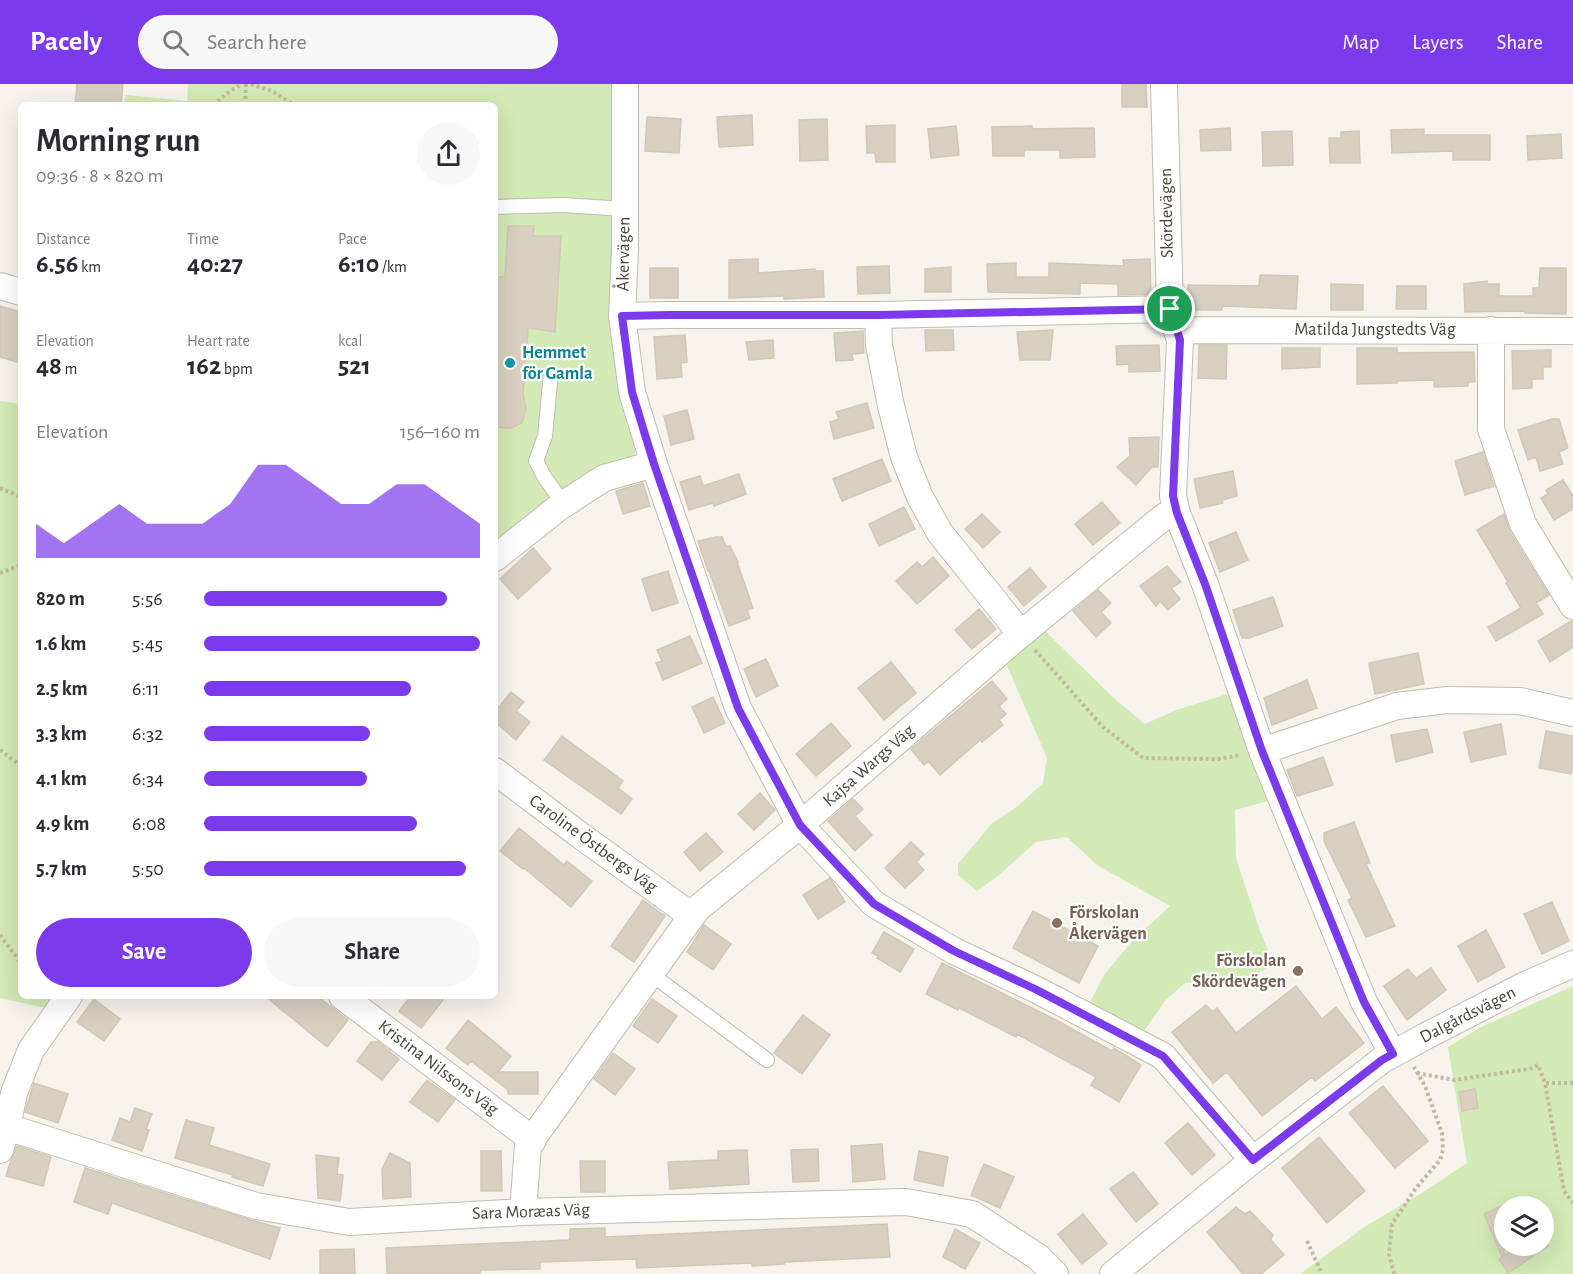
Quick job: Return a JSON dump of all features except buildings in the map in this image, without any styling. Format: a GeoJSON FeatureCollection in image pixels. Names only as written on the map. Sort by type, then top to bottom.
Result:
{"type":"FeatureCollection","features":[{"type":"Feature","properties":{"kind":"street","name":"Åkervägen"},"geometry":{"type":"LineString","coordinates":[[625,84],[622,316],[632,392],[654,464],[738,708],[800,825],[874,904],[954,951],[1035,989],[1163,1056],[1253,1160]]}},
{"type":"Feature","properties":{"kind":"street","name":"Skördevägen"},"geometry":{"type":"LineString","coordinates":[[1164,84],[1173,320],[1180,340],[1173,496],[1176,509],[1205,584],[1262,751],[1364,1002],[1398,1051]]}},
{"type":"Feature","properties":{"kind":"street"},"geometry":{"type":"LineString","coordinates":[[0,286],[18,291]]}},
{"type":"Feature","properties":{"kind":"street","name":"Matilda Jungstedts Väg"},"geometry":{"type":"LineString","coordinates":[[622,316],[878,315],[1573,331]]}},
{"type":"Feature","properties":{"kind":"street"},"geometry":{"type":"LineString","coordinates":[[878,315],[879,345],[891,406],[904,457],[920,497],[940,533],[1021,634]]}},
{"type":"Feature","properties":{"kind":"street"},"geometry":{"type":"LineString","coordinates":[[1491,330],[1491,429],[1523,524],[1573,606]]}},
{"type":"Feature","properties":{"kind":"street"},"geometry":{"type":"LineString","coordinates":[[498,556],[564,504],[604,478],[654,464]]}},
{"type":"Feature","properties":{"kind":"street","name":"Kajsa Wargs Väg"},"geometry":{"type":"LineString","coordinates":[[523,1212],[528,1146],[697,909],[800,825],[1021,634],[1176,509]]}},
{"type":"Feature","properties":{"kind":"street"},"geometry":{"type":"LineString","coordinates":[[1262,751],[1397,706],[1447,700],[1520,701],[1573,713]]}},
{"type":"Feature","properties":{"kind":"street","name":"Caroline Östbergs Väg"},"geometry":{"type":"LineString","coordinates":[[498,773],[692,916]]}},
{"type":"Feature","properties":{"kind":"street","name":"Dalgårdsvägen"},"geometry":{"type":"LineString","coordinates":[[1113,1274],[1253,1160],[1382,1060],[1523,986],[1573,964]]}},
{"type":"Feature","properties":{"kind":"street"},"geometry":{"type":"LineString","coordinates":[[2,1134],[14,1093],[31,1050],[67,999]]}},
{"type":"Feature","properties":{"kind":"street","name":"Kristina Nilssons Väg"},"geometry":{"type":"LineString","coordinates":[[346,999],[532,1140]]}},
{"type":"Feature","properties":{"kind":"street","name":"Sara Moræas Väg"},"geometry":{"type":"LineString","coordinates":[[2,1134],[256,1206],[349,1222],[523,1212],[906,1202],[972,1214],[1038,1257],[1055,1274]]}},
{"type":"Feature","properties":{"kind":"lane"},"geometry":{"type":"LineString","coordinates":[[498,207],[563,205],[625,209]]}},
{"type":"Feature","properties":{"kind":"lane"},"geometry":{"type":"LineString","coordinates":[[551,373],[545,436],[536,461],[564,504]]}},
{"type":"Feature","properties":{"kind":"lane"},"geometry":{"type":"LineString","coordinates":[[651,974],[767,1060]]}},
{"type":"Feature","properties":{"kind":"path"},"geometry":{"type":"LineString","coordinates":[[217,102],[230,91],[244,84],[245,102]]}},
{"type":"Feature","properties":{"kind":"path"},"geometry":{"type":"LineString","coordinates":[[251,84],[273,91],[290,102]]}},
{"type":"Feature","properties":{"kind":"path"},"geometry":{"type":"LineString","coordinates":[[0,488],[18,494]]}},
{"type":"Feature","properties":{"kind":"path"},"geometry":{"type":"LineString","coordinates":[[0,573],[18,566]]}},
{"type":"Feature","properties":{"kind":"path"},"geometry":{"type":"LineString","coordinates":[[1021,634],[1103,727],[1143,758],[1218,759],[1262,751]]}},
{"type":"Feature","properties":{"kind":"path"},"geometry":{"type":"LineString","coordinates":[[0,750],[18,763]]}},
{"type":"Feature","properties":{"kind":"path"},"geometry":{"type":"LineString","coordinates":[[0,935],[18,959]]}},
{"type":"Feature","properties":{"kind":"path"},"geometry":{"type":"LineString","coordinates":[[1394,1274],[1389,1254],[1392,1224],[1416,1188],[1440,1160],[1443,1150],[1442,1133],[1425,1086],[1398,1051]]}},
{"type":"Feature","properties":{"kind":"path"},"geometry":{"type":"LineString","coordinates":[[1417,1073],[1454,1080],[1529,1069],[1538,1065],[1545,1083],[1564,1191],[1573,1203]]}},
{"type":"Feature","properties":{"kind":"path"},"geometry":{"type":"LineString","coordinates":[[1545,1083],[1573,1083]]}},
{"type":"Feature","properties":{"kind":"path"},"geometry":{"type":"LineString","coordinates":[[1307,1241],[1322,1274]]}},
{"type":"Feature","properties":{"kind":"green space"},"geometry":{"type":"Polygon","coordinates":[[[188,84],[612,84],[639,446],[636,453],[626,461],[586,473],[498,542],[498,102],[125,102],[126,95],[187,101],[188,84]]]}},
{"type":"Feature","properties":{"kind":"green space"},"geometry":{"type":"Polygon","coordinates":[[[0,401],[18,404],[18,999],[52,999],[45,1008],[0,998],[0,401]]]}},
{"type":"Feature","properties":{"kind":"green space"},"geometry":{"type":"Polygon","coordinates":[[[1044,630],[1117,701],[1145,724],[1176,710],[1231,693],[1272,800],[1235,810],[1236,858],[1274,965],[1248,978],[1185,983],[1165,1001],[1144,1031],[1089,1004],[1104,975],[1132,941],[1170,906],[1097,865],[1067,837],[1036,842],[977,891],[958,875],[958,864],[992,823],[1018,806],[1043,783],[1047,758],[1005,661],[1044,630]]]}},
{"type":"Feature","properties":{"kind":"green space"},"geometry":{"type":"Polygon","coordinates":[[[1573,986],[1573,1274],[1300,1274],[1366,1226],[1467,1163],[1448,1047],[1481,1027],[1573,986]]]}},
{"type":"Feature","properties":{"kind":"place","name":"Hemmet för Gamla"},"geometry":{"type":"Point","coordinates":[510,363]}},
{"type":"Feature","properties":{"kind":"place","name":"Förskolan Åkervägen"},"geometry":{"type":"Point","coordinates":[1057,923]}},
{"type":"Feature","properties":{"kind":"place","name":"Förskolan Skördevägen"},"geometry":{"type":"Point","coordinates":[1298,971]}},
{"type":"Feature","properties":{"kind":"route"},"geometry":{"type":"LineString","coordinates":[[1170,309],[1180,340],[1173,496],[1177,513],[1205,584],[1262,751],[1364,1002],[1393,1054],[1382,1060],[1253,1160],[1163,1056],[1035,989],[954,951],[874,904],[800,825],[738,708],[654,464],[632,392],[622,316],[878,315],[1170,309]]}}]}
